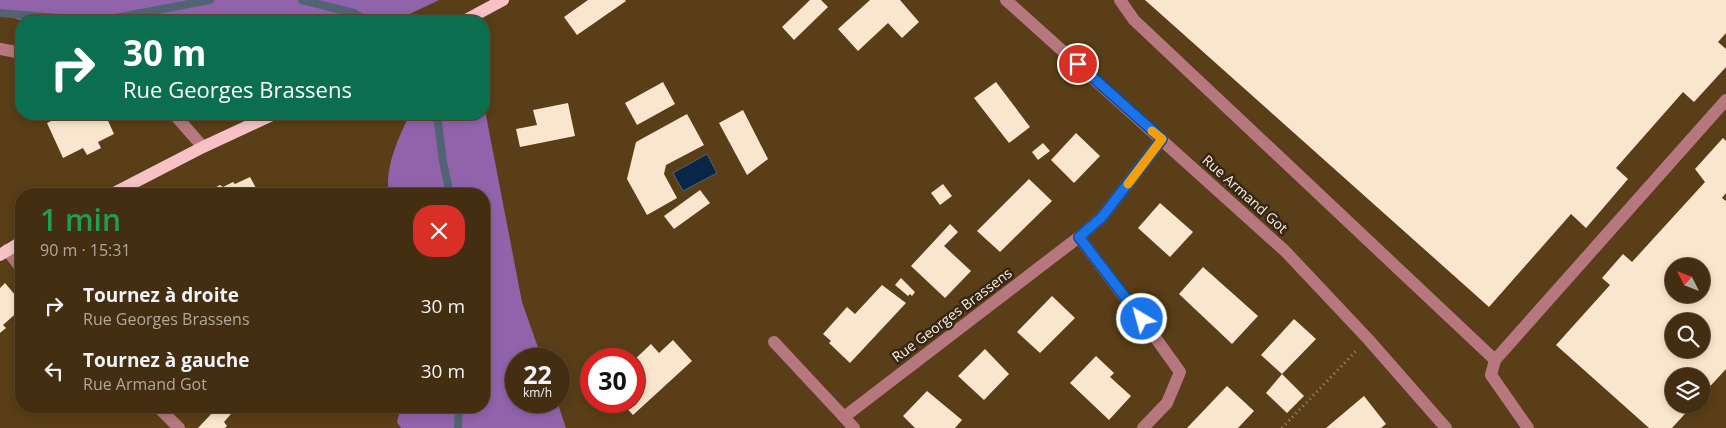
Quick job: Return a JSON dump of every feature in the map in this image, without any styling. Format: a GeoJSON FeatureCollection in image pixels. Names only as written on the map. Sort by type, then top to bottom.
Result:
{"type":"FeatureCollection","features":[{"type":"Feature","properties":{"kind":"main road"},"geometry":{"type":"LineString","coordinates":[[475,15],[503,0]]}},
{"type":"Feature","properties":{"kind":"main road"},"geometry":{"type":"LineString","coordinates":[[124,188],[203,147],[261,120]]}},
{"type":"Feature","properties":{"kind":"main road"},"geometry":{"type":"LineString","coordinates":[[3,252],[15,245]]}},
{"type":"Feature","properties":{"kind":"street","name":"Rue Armand Got"},"geometry":{"type":"LineString","coordinates":[[1006,0],[1285,251],[1368,339],[1446,428]]}},
{"type":"Feature","properties":{"kind":"street"},"geometry":{"type":"LineString","coordinates":[[1120,0],[1134,20],[1495,360]]}},
{"type":"Feature","properties":{"kind":"street"},"geometry":{"type":"LineString","coordinates":[[0,49],[15,52]]}},
{"type":"Feature","properties":{"kind":"street"},"geometry":{"type":"LineString","coordinates":[[1528,428],[1491,375],[1495,360],[1726,100]]}},
{"type":"Feature","properties":{"kind":"street"},"geometry":{"type":"LineString","coordinates":[[179,120],[203,147]]}},
{"type":"Feature","properties":{"kind":"street","name":"Rue Georges Brassens"},"geometry":{"type":"LineString","coordinates":[[844,417],[1079,237],[1102,217],[1162,139]]}},
{"type":"Feature","properties":{"kind":"street"},"geometry":{"type":"LineString","coordinates":[[1079,237],[1180,372],[1167,403],[1143,428]]}},
{"type":"Feature","properties":{"kind":"street"},"geometry":{"type":"LineString","coordinates":[[3,252],[15,263]]}},
{"type":"Feature","properties":{"kind":"street"},"geometry":{"type":"LineString","coordinates":[[774,342],[854,428]]}},
{"type":"Feature","properties":{"kind":"street"},"geometry":{"type":"LineString","coordinates":[[164,413],[180,428]]}},
{"type":"Feature","properties":{"kind":"path"},"geometry":{"type":"LineString","coordinates":[[1282,428],[1368,339]]}},
{"type":"Feature","properties":{"kind":"shaded area"},"geometry":{"type":"Polygon","coordinates":[[[0,0],[439,0],[408,15],[15,15],[15,18],[0,13],[0,0]]]}},
{"type":"Feature","properties":{"kind":"shaded area"},"geometry":{"type":"Polygon","coordinates":[[[407,120],[487,120],[522,302],[538,348],[505,348],[505,413],[561,413],[566,428],[401,428],[397,422],[399,413],[490,413],[490,188],[388,188],[393,153],[407,120]]]}},
{"type":"Feature","properties":{"kind":"water"},"geometry":{"type":"Polygon","coordinates":[[[707,154],[717,173],[683,191],[673,173],[707,154]]]}},
{"type":"Feature","properties":{"kind":"building"},"geometry":{"type":"Polygon","coordinates":[[[588,0],[626,1],[577,35],[564,17],[588,0]]]}},
{"type":"Feature","properties":{"kind":"building"},"geometry":{"type":"Polygon","coordinates":[[[810,0],[821,0],[828,7],[794,40],[782,27],[810,0]]]}},
{"type":"Feature","properties":{"kind":"building"},"geometry":{"type":"Polygon","coordinates":[[[870,0],[900,0],[919,22],[902,38],[888,23],[858,51],[838,29],[870,0]]]}},
{"type":"Feature","properties":{"kind":"building"},"geometry":{"type":"Polygon","coordinates":[[[1145,0],[1726,0],[1726,33],[1718,42],[1726,49],[1726,67],[1694,102],[1683,92],[1616,168],[1628,179],[1586,228],[1571,214],[1489,307],[1145,0]]]}},
{"type":"Feature","properties":{"kind":"building"},"geometry":{"type":"Polygon","coordinates":[[[663,82],[675,104],[637,125],[625,103],[663,82]]]}},
{"type":"Feature","properties":{"kind":"building"},"geometry":{"type":"Polygon","coordinates":[[[996,82],[1030,127],[1009,143],[974,98],[996,82]]]}},
{"type":"Feature","properties":{"kind":"building"},"geometry":{"type":"Polygon","coordinates":[[[568,103],[575,136],[520,147],[516,129],[537,125],[533,110],[568,103]]]}},
{"type":"Feature","properties":{"kind":"building"},"geometry":{"type":"Polygon","coordinates":[[[743,110],[768,159],[747,175],[719,123],[743,110]]]}},
{"type":"Feature","properties":{"kind":"building"},"geometry":{"type":"Polygon","coordinates":[[[687,114],[704,145],[666,165],[664,174],[677,198],[647,215],[627,179],[636,142],[687,114]]]}},
{"type":"Feature","properties":{"kind":"building"},"geometry":{"type":"Polygon","coordinates":[[[53,120],[108,120],[114,134],[98,142],[101,148],[87,155],[83,148],[63,158],[47,123],[53,120]]]}},
{"type":"Feature","properties":{"kind":"building"},"geometry":{"type":"Polygon","coordinates":[[[1076,133],[1100,156],[1074,183],[1051,160],[1076,133]]]}},
{"type":"Feature","properties":{"kind":"building"},"geometry":{"type":"Polygon","coordinates":[[[1723,138],[1726,141],[1726,193],[1722,198],[1726,201],[1726,369],[1710,386],[1710,368],[1665,368],[1665,413],[1686,413],[1672,428],[1649,428],[1556,345],[1610,285],[1602,278],[1623,254],[1632,262],[1705,182],[1695,169],[1723,138]]]}},
{"type":"Feature","properties":{"kind":"building"},"geometry":{"type":"Polygon","coordinates":[[[1043,143],[1050,151],[1038,160],[1032,152],[1043,143]]]}},
{"type":"Feature","properties":{"kind":"building"},"geometry":{"type":"Polygon","coordinates":[[[250,177],[256,188],[214,188],[220,185],[223,187],[233,182],[235,184],[250,177]]]}},
{"type":"Feature","properties":{"kind":"building"},"geometry":{"type":"Polygon","coordinates":[[[1029,179],[1052,201],[1000,252],[977,231],[1029,179]]]}},
{"type":"Feature","properties":{"kind":"building"},"geometry":{"type":"Polygon","coordinates":[[[943,184],[952,196],[940,205],[931,193],[943,184]]]}},
{"type":"Feature","properties":{"kind":"building"},"geometry":{"type":"Polygon","coordinates":[[[700,190],[710,203],[674,229],[664,216],[700,190]]]}},
{"type":"Feature","properties":{"kind":"building"},"geometry":{"type":"Polygon","coordinates":[[[1160,203],[1193,232],[1170,257],[1138,228],[1160,203]]]}},
{"type":"Feature","properties":{"kind":"building"},"geometry":{"type":"Polygon","coordinates":[[[950,224],[958,232],[944,246],[971,271],[945,298],[911,266],[950,224]]]}},
{"type":"Feature","properties":{"kind":"building"},"geometry":{"type":"Polygon","coordinates":[[[1203,267],[1258,316],[1232,344],[1179,294],[1203,267]]]}},
{"type":"Feature","properties":{"kind":"building"},"geometry":{"type":"Polygon","coordinates":[[[901,278],[915,292],[912,296],[910,294],[908,296],[895,285],[901,278]]]}},
{"type":"Feature","properties":{"kind":"building"},"geometry":{"type":"Polygon","coordinates":[[[5,283],[15,295],[15,314],[3,325],[6,328],[0,333],[0,288],[5,283]]]}},
{"type":"Feature","properties":{"kind":"building"},"geometry":{"type":"Polygon","coordinates":[[[882,285],[906,303],[850,363],[829,343],[831,341],[823,334],[847,307],[855,314],[882,285]]]}},
{"type":"Feature","properties":{"kind":"building"},"geometry":{"type":"Polygon","coordinates":[[[1052,296],[1075,318],[1040,353],[1017,332],[1052,296]]]}},
{"type":"Feature","properties":{"kind":"building"},"geometry":{"type":"Polygon","coordinates":[[[1294,319],[1316,339],[1282,374],[1261,355],[1294,319]]]}},
{"type":"Feature","properties":{"kind":"building"},"geometry":{"type":"Polygon","coordinates":[[[673,340],[692,361],[645,404],[645,350],[651,344],[659,353],[673,340]]]}},
{"type":"Feature","properties":{"kind":"building"},"geometry":{"type":"Polygon","coordinates":[[[985,349],[1009,374],[984,400],[958,376],[985,349]]]}},
{"type":"Feature","properties":{"kind":"building"},"geometry":{"type":"Polygon","coordinates":[[[1096,356],[1114,373],[1110,377],[1131,396],[1109,420],[1070,383],[1096,356]]]}},
{"type":"Feature","properties":{"kind":"building"},"geometry":{"type":"Polygon","coordinates":[[[1282,374],[1304,396],[1287,413],[1266,393],[1282,374]]]}},
{"type":"Feature","properties":{"kind":"building"},"geometry":{"type":"Polygon","coordinates":[[[1227,386],[1254,411],[1238,428],[1187,428],[1227,386]]]}},
{"type":"Feature","properties":{"kind":"building"},"geometry":{"type":"Polygon","coordinates":[[[927,391],[962,420],[955,428],[915,428],[903,416],[927,391]]]}},
{"type":"Feature","properties":{"kind":"building"},"geometry":{"type":"Polygon","coordinates":[[[1364,396],[1386,424],[1381,428],[1326,428],[1364,396]]]}},
{"type":"Feature","properties":{"kind":"building"},"geometry":{"type":"Polygon","coordinates":[[[212,413],[232,413],[224,422],[227,426],[225,428],[198,428],[212,413]]]}},
{"type":"Feature","properties":{"kind":"waterway"},"geometry":{"type":"LineString","coordinates":[[131,15],[210,0]]}},
{"type":"Feature","properties":{"kind":"waterway"},"geometry":{"type":"LineString","coordinates":[[302,0],[357,15]]}},
{"type":"Feature","properties":{"kind":"waterway"},"geometry":{"type":"LineString","coordinates":[[0,13],[24,15]]}},
{"type":"Feature","properties":{"kind":"waterway"},"geometry":{"type":"LineString","coordinates":[[438,120],[449,188]]}},
{"type":"Feature","properties":{"kind":"waterway"},"geometry":{"type":"LineString","coordinates":[[458,428],[459,413]]}},
{"type":"Feature","properties":{"kind":"slow traffic"},"geometry":{"type":"LineString","coordinates":[[1128,184],[1162,139],[1152,131]]}},
{"type":"Feature","properties":{"kind":"route"},"geometry":{"type":"LineString","coordinates":[[1078,64],[1162,139],[1102,217],[1079,237],[1142,319]]}}]}
